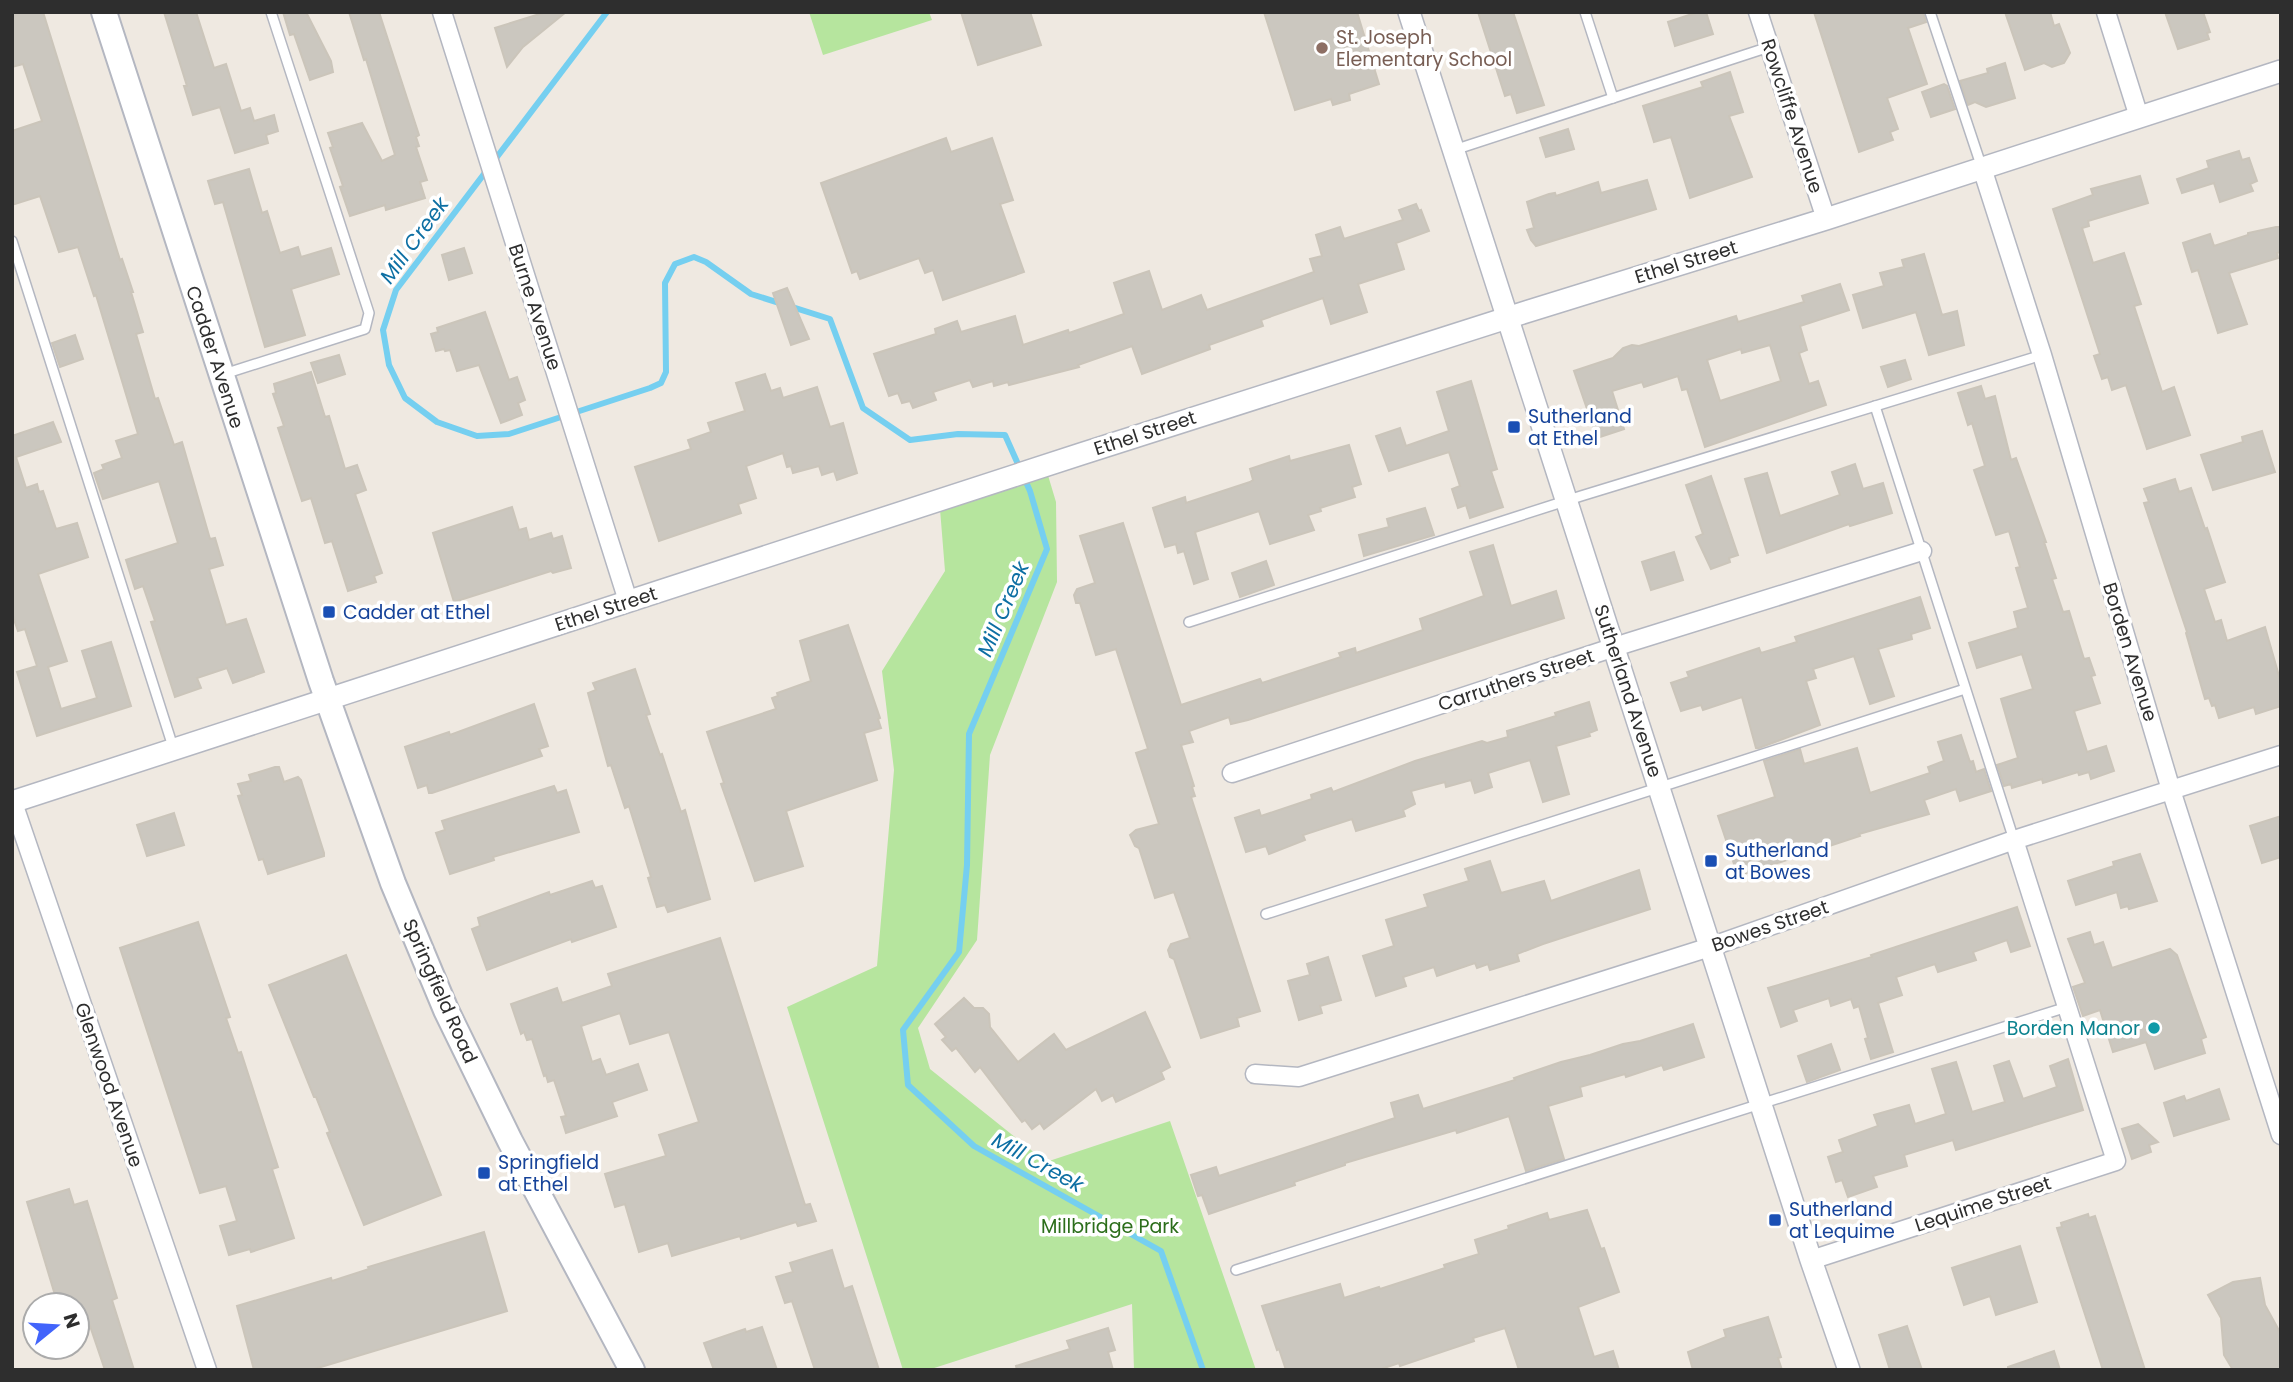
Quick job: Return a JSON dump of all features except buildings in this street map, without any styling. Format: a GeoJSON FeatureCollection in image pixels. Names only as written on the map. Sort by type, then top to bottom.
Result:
{"type":"FeatureCollection","features":[{"type":"Feature","properties":{"kind":"main road","name":"Cadder Avenue"},"geometry":{"type":"LineString","coordinates":[[104,12],[328,701]]}},
{"type":"Feature","properties":{"kind":"main road","name":"Springfield Road"},"geometry":{"type":"LineString","coordinates":[[328,701],[393,883],[446,1010],[510,1141],[632,1370]]}},
{"type":"Feature","properties":{"kind":"main road","name":"Springfield Road"},"geometry":{"type":"LineString","coordinates":[[580,1270],[651,1370]]}},
{"type":"Feature","properties":{"kind":"street","name":"Burne Avenue"},"geometry":{"type":"LineString","coordinates":[[442,12],[628,601]]}},
{"type":"Feature","properties":{"kind":"street","name":"Sutherland Avenue"},"geometry":{"type":"LineString","coordinates":[[1409,12],[1811,1260],[1849,1370]]}},
{"type":"Feature","properties":{"kind":"street","name":"Rowcliffe Avenue"},"geometry":{"type":"LineString","coordinates":[[1758,12],[1826,219]]}},
{"type":"Feature","properties":{"kind":"street"},"geometry":{"type":"LineString","coordinates":[[2106,12],[2139,117]]}},
{"type":"Feature","properties":{"kind":"street","name":"Ethel Street"},"geometry":{"type":"LineString","coordinates":[[12,801],[328,701],[937,500],[1826,219],[2281,71]]}},
{"type":"Feature","properties":{"kind":"street","name":"Borden Avenue"},"geometry":{"type":"LineString","coordinates":[[1982,168],[2042,355],[2171,790],[2281,1135]]}},
{"type":"Feature","properties":{"kind":"street","name":"Carruthers Street"},"geometry":{"type":"LineString","coordinates":[[1232,773],[1614,647],[1922,551]]}},
{"type":"Feature","properties":{"kind":"street","name":"Bowes Street"},"geometry":{"type":"LineString","coordinates":[[1255,1074],[1299,1077],[1710,947],[2014,840],[2281,755]]}},
{"type":"Feature","properties":{"kind":"street","name":"Glenwood Avenue"},"geometry":{"type":"LineString","coordinates":[[12,801],[206,1370]]}},
{"type":"Feature","properties":{"kind":"street"},"geometry":{"type":"LineString","coordinates":[[2014,840],[2067,1007]]}},
{"type":"Feature","properties":{"kind":"street","name":"Lequime Street"},"geometry":{"type":"LineString","coordinates":[[1811,1260],[2116,1161],[2067,1007]]}},
{"type":"Feature","properties":{"kind":"lane"},"geometry":{"type":"LineString","coordinates":[[221,375],[365,329],[369,313],[271,12]]}},
{"type":"Feature","properties":{"kind":"lane"},"geometry":{"type":"LineString","coordinates":[[1585,12],[1613,98]]}},
{"type":"Feature","properties":{"kind":"lane"},"geometry":{"type":"LineString","coordinates":[[1930,12],[1982,168]]}},
{"type":"Feature","properties":{"kind":"lane"},"geometry":{"type":"LineString","coordinates":[[1453,150],[1769,47]]}},
{"type":"Feature","properties":{"kind":"lane"},"geometry":{"type":"LineString","coordinates":[[12,242],[174,750]]}},
{"type":"Feature","properties":{"kind":"lane"},"geometry":{"type":"LineString","coordinates":[[1189,622],[1567,500],[2042,355]]}},
{"type":"Feature","properties":{"kind":"lane"},"geometry":{"type":"LineString","coordinates":[[1875,406],[2014,840]]}},
{"type":"Feature","properties":{"kind":"lane"},"geometry":{"type":"LineString","coordinates":[[1266,914],[1965,689]]}},
{"type":"Feature","properties":{"kind":"lane"},"geometry":{"type":"LineString","coordinates":[[1236,1270],[2067,1007]]}},
{"type":"Feature","properties":{"kind":"green space"},"geometry":{"type":"Polygon","coordinates":[[[809,12],[929,12],[932,20],[823,55],[809,12]]]}},
{"type":"Feature","properties":{"kind":"green space","name":"Millbridge Park"},"geometry":{"type":"Polygon","coordinates":[[[1047,472],[1056,502],[1057,582],[990,755],[977,940],[918,1028],[930,1069],[1046,1162],[1170,1121],[1256,1370],[1134,1370],[1132,1304],[928,1370],[903,1370],[787,1007],[877,966],[894,770],[882,671],[945,571],[940,509],[1047,472]]]}},
{"type":"Feature","properties":{"kind":"waterway","name":"Mill Creek"},"geometry":{"type":"LineString","coordinates":[[607,12],[396,290],[383,330],[389,365],[405,398],[437,422],[477,436],[509,434],[650,388],[661,383],[666,372],[665,283],[675,264],[694,257],[706,262],[751,294],[830,319],[863,408],[910,440],[958,434],[1005,435],[1030,491],[1047,549],[969,734],[967,865],[959,952],[903,1030],[908,1085],[974,1146],[1161,1251],[1203,1370]]}},
{"type":"Feature","properties":{"kind":"place","name":"St. Joseph Elementary School"},"geometry":{"type":"Point","coordinates":[1322,48]}},
{"type":"Feature","properties":{"kind":"place","name":"Sutherland at Ethel"},"geometry":{"type":"Point","coordinates":[1514,427]}},
{"type":"Feature","properties":{"kind":"place","name":"Cadder at Ethel"},"geometry":{"type":"Point","coordinates":[329,612]}},
{"type":"Feature","properties":{"kind":"place","name":"Sutherland at Bowes"},"geometry":{"type":"Point","coordinates":[1711,861]}},
{"type":"Feature","properties":{"kind":"place","name":"Borden Manor"},"geometry":{"type":"Point","coordinates":[2154,1028]}},
{"type":"Feature","properties":{"kind":"place","name":"Springfield at Ethel"},"geometry":{"type":"Point","coordinates":[484,1173]}},
{"type":"Feature","properties":{"kind":"place","name":"Sutherland at Lequime"},"geometry":{"type":"Point","coordinates":[1775,1220]}}]}
